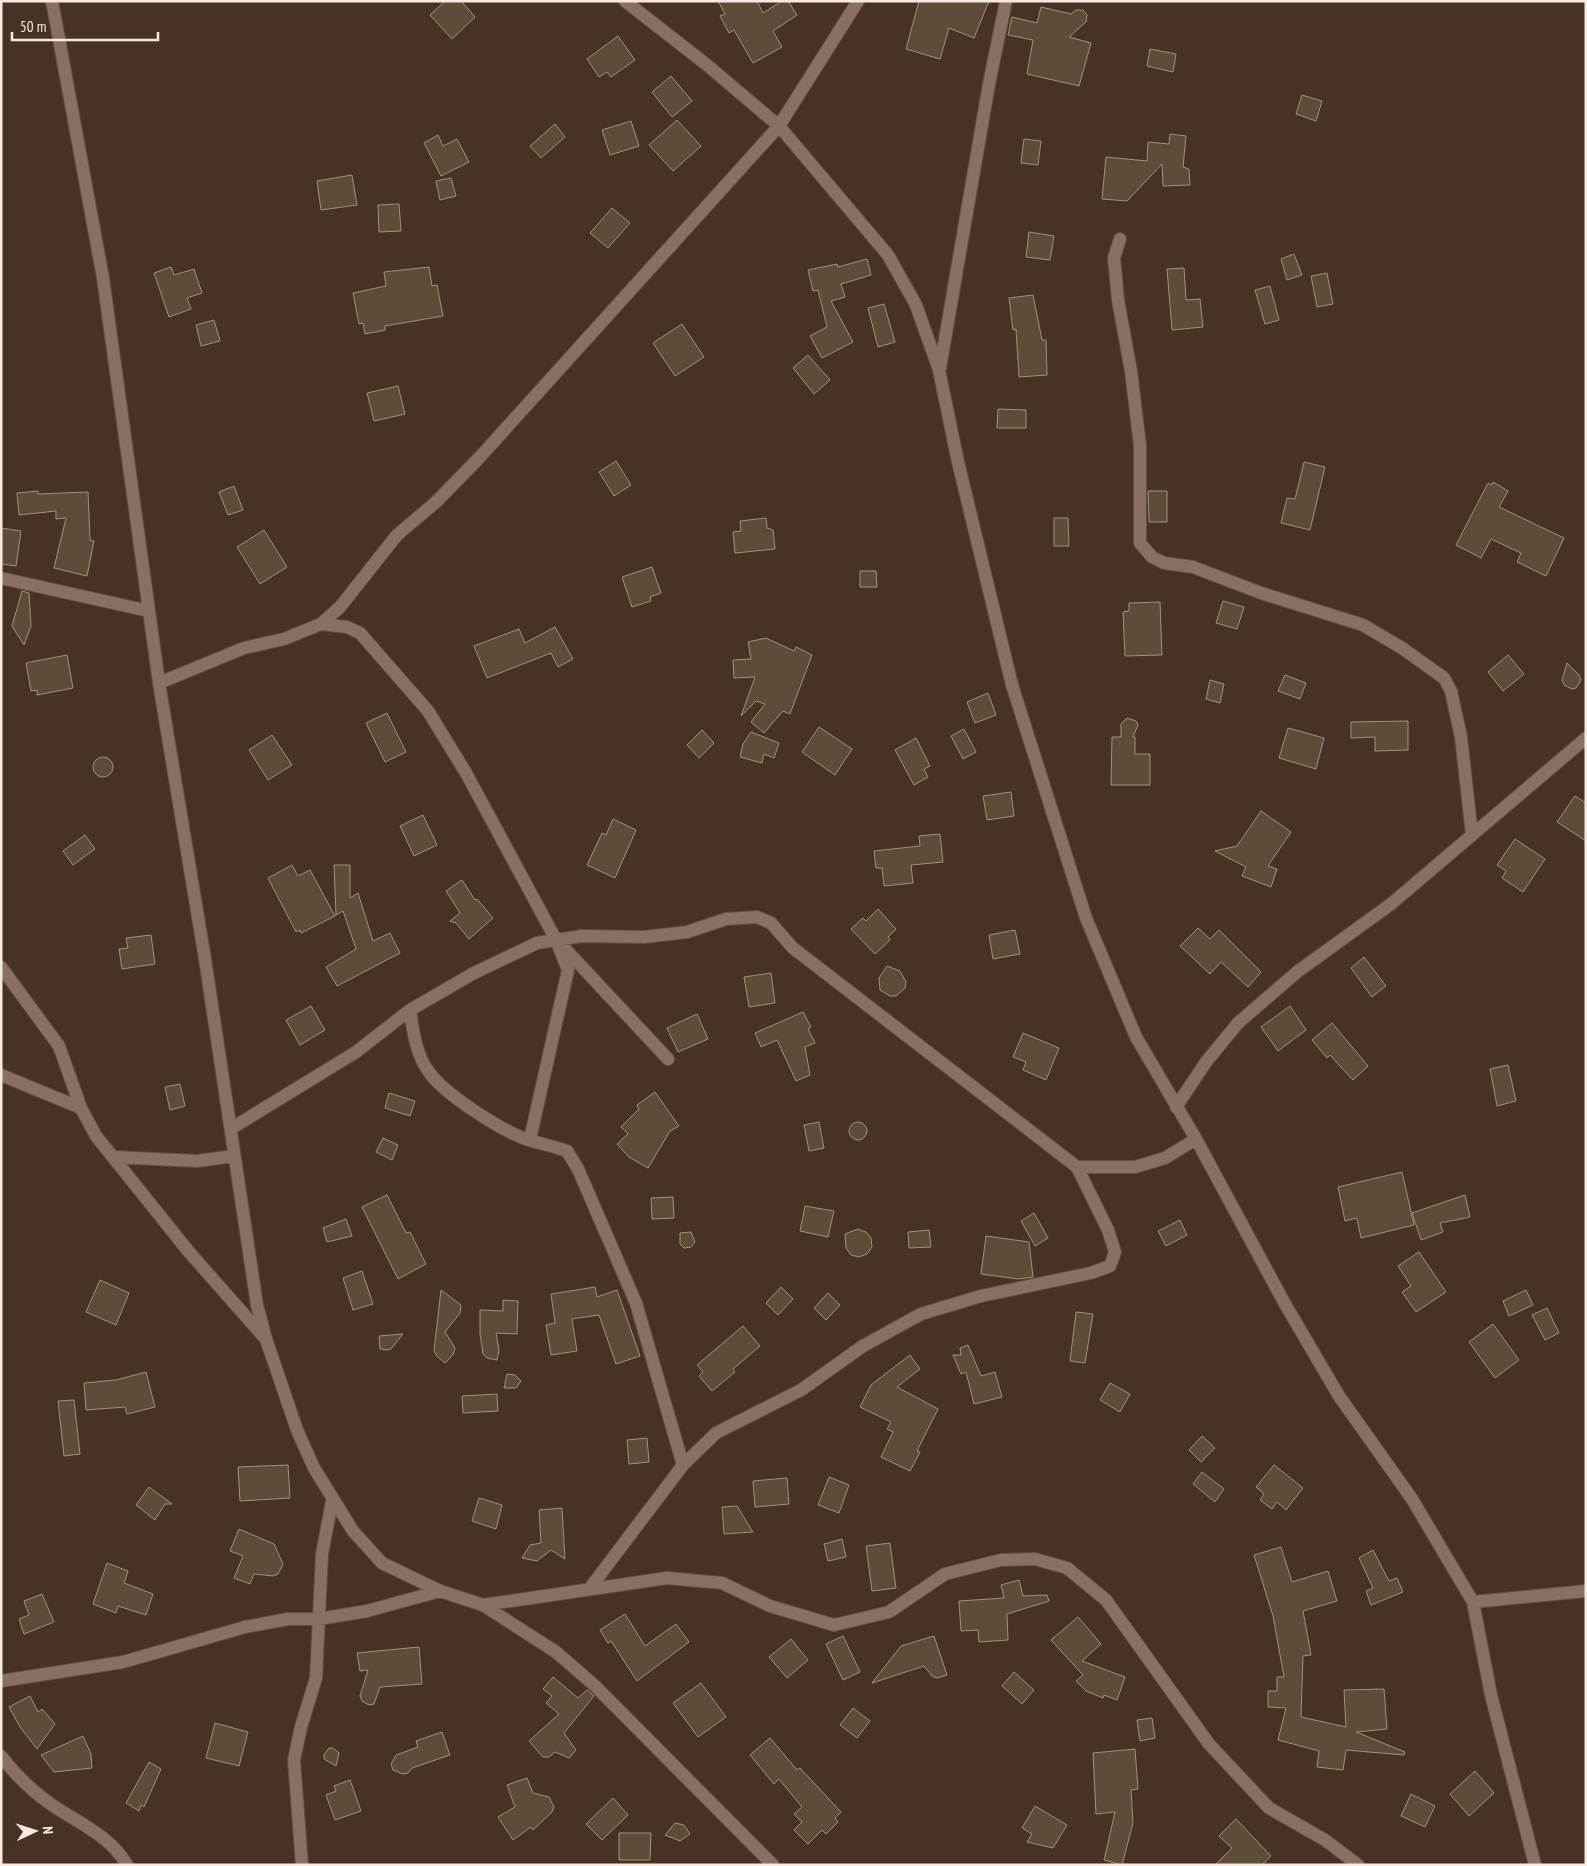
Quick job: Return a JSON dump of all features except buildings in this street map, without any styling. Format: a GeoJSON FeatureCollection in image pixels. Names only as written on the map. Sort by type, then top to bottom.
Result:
{"type":"FeatureCollection","features":[{"type":"Feature","properties":{"kind":"street"},"geometry":{"type":"LineString","coordinates":[[52,1],[103,278],[159,683],[232,1128],[234,1156],[257,1305],[266,1339],[297,1430],[314,1468],[332,1501],[353,1532],[382,1564],[440,1591],[483,1605],[556,1652],[594,1685],[773,1865]]}},
{"type":"Feature","properties":{"kind":"street"},"geometry":{"type":"LineString","coordinates":[[625,1],[707,65],[779,126],[888,254],[916,305],[940,370],[958,462],[1012,685],[1086,918],[1136,1037],[1196,1139],[1285,1304],[1339,1396],[1412,1499],[1473,1602],[1491,1695],[1536,1865]]}},
{"type":"Feature","properties":{"kind":"street"},"geometry":{"type":"LineString","coordinates":[[159,683],[244,648],[284,639],[321,624],[340,607],[397,535],[436,502],[479,458],[779,126],[858,1]]}},
{"type":"Feature","properties":{"kind":"street"},"geometry":{"type":"LineString","coordinates":[[940,370],[1006,1]]}},
{"type":"Feature","properties":{"kind":"street"},"geometry":{"type":"LineString","coordinates":[[1120,240],[1114,258],[1118,300],[1131,371],[1140,446],[1140,543],[1152,557],[1164,563],[1194,567],[1261,593],[1363,625],[1402,648],[1444,678],[1451,691],[1462,737],[1472,835]]}},
{"type":"Feature","properties":{"kind":"street"},"geometry":{"type":"LineString","coordinates":[[1,578],[149,611]]}},
{"type":"Feature","properties":{"kind":"street"},"geometry":{"type":"LineString","coordinates":[[321,624],[347,627],[360,633],[428,711],[466,773],[555,938],[568,970],[530,1139]]}},
{"type":"Feature","properties":{"kind":"street"},"geometry":{"type":"LineString","coordinates":[[1176,1107],[1206,1062],[1238,1023],[1297,972],[1391,904],[1586,738]]}},
{"type":"Feature","properties":{"kind":"street"},"geometry":{"type":"LineString","coordinates":[[232,1128],[356,1052],[410,1010],[474,972],[537,943],[555,938],[582,936],[644,937],[687,932],[726,919],[757,917],[771,923],[793,948],[1078,1167],[1108,1230],[1115,1252],[1110,1266],[1091,1273],[981,1296],[921,1314],[863,1346],[801,1390],[716,1432],[682,1465],[590,1588]]}},
{"type":"Feature","properties":{"kind":"street"},"geometry":{"type":"LineString","coordinates":[[555,938],[668,1059]]}},
{"type":"Feature","properties":{"kind":"street"},"geometry":{"type":"LineString","coordinates":[[1,967],[59,1046],[81,1108],[96,1136],[189,1252],[266,1339]]}},
{"type":"Feature","properties":{"kind":"street"},"geometry":{"type":"LineString","coordinates":[[410,1010],[415,1040],[429,1072],[458,1100],[503,1127],[530,1139],[567,1151],[578,1169],[636,1303],[682,1465]]}},
{"type":"Feature","properties":{"kind":"street"},"geometry":{"type":"LineString","coordinates":[[1,1076],[81,1108]]}},
{"type":"Feature","properties":{"kind":"street"},"geometry":{"type":"LineString","coordinates":[[1078,1167],[1135,1166],[1165,1158],[1196,1139]]}},
{"type":"Feature","properties":{"kind":"street"},"geometry":{"type":"LineString","coordinates":[[114,1157],[196,1161],[234,1156]]}},
{"type":"Feature","properties":{"kind":"street"},"geometry":{"type":"LineString","coordinates":[[302,1865],[294,1760],[301,1727],[316,1678],[322,1554],[332,1501]]}},
{"type":"Feature","properties":{"kind":"street"},"geometry":{"type":"LineString","coordinates":[[483,1605],[667,1578],[722,1583],[770,1606],[834,1625],[888,1612],[945,1574],[1001,1560],[1035,1559],[1068,1568],[1106,1600],[1209,1744],[1269,1808],[1325,1840],[1358,1865]]}},
{"type":"Feature","properties":{"kind":"street"},"geometry":{"type":"LineString","coordinates":[[1,1682],[123,1662],[245,1627],[288,1619],[319,1619],[367,1611],[440,1591]]}},
{"type":"Feature","properties":{"kind":"street"},"geometry":{"type":"LineString","coordinates":[[1473,1602],[1586,1591]]}},
{"type":"Feature","properties":{"kind":"street"},"geometry":{"type":"LineString","coordinates":[[1,1756],[31,1790],[100,1835],[120,1854],[127,1865]]}}]}
